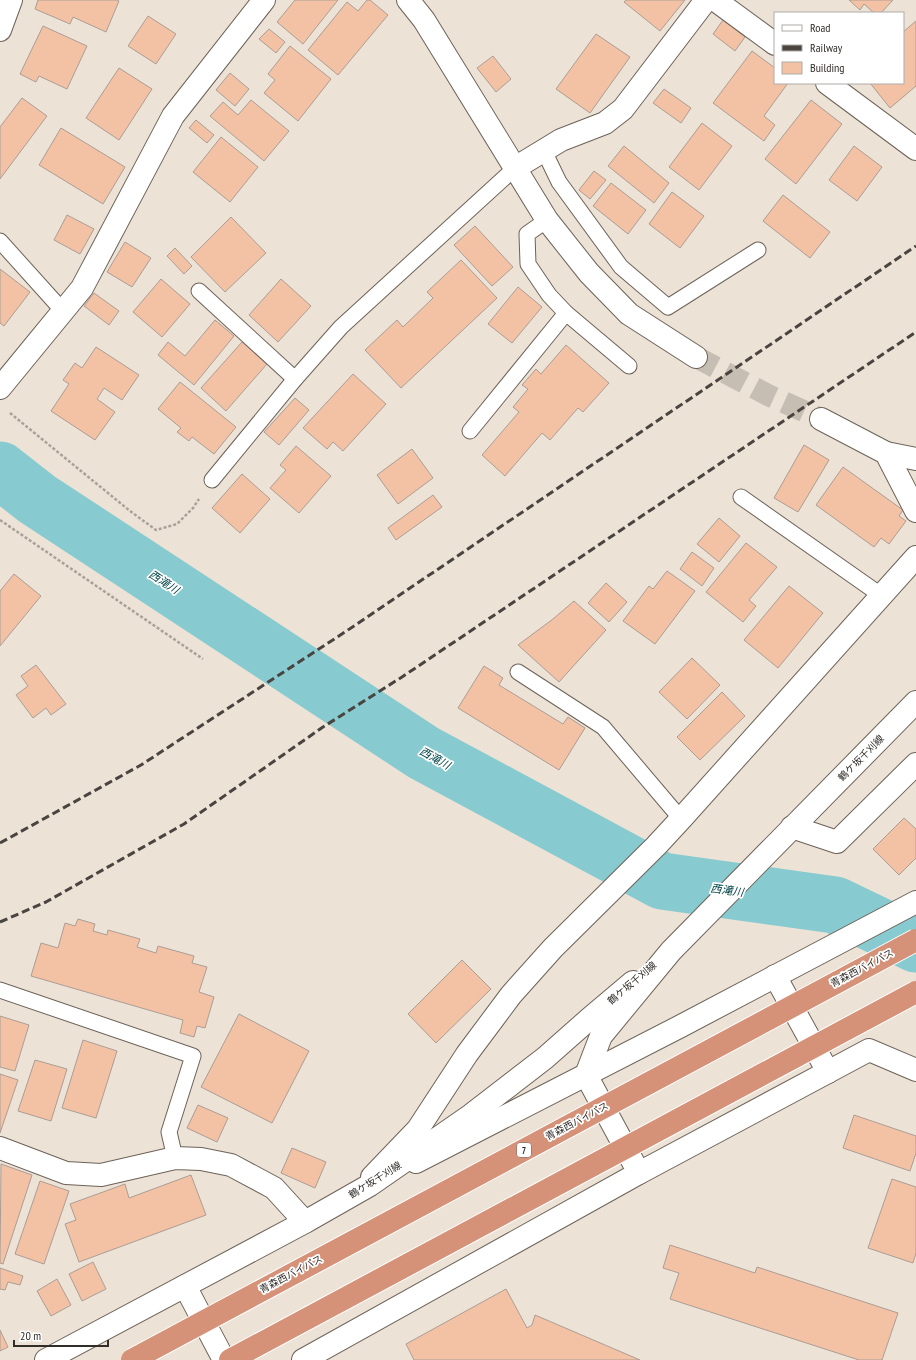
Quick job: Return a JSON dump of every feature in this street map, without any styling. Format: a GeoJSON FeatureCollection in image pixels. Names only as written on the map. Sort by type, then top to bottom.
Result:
{"type":"FeatureCollection","features":[{"type":"Feature","properties":{"kind":"highway","name":"青森西バイパス"},"geometry":{"type":"LineString","coordinates":[[132,1360],[916,940]]}},
{"type":"Feature","properties":{"kind":"highway"},"geometry":{"type":"LineString","coordinates":[[230,1360],[916,992]]}},
{"type":"Feature","properties":{"kind":"street"},"geometry":{"type":"LineString","coordinates":[[0,30],[11,0]]}},
{"type":"Feature","properties":{"kind":"street"},"geometry":{"type":"LineString","coordinates":[[0,388],[82,288],[174,116],[264,0]]}},
{"type":"Feature","properties":{"kind":"street"},"geometry":{"type":"LineString","coordinates":[[408,0],[424,20],[547,220],[589,273],[629,314],[696,357]]}},
{"type":"Feature","properties":{"kind":"street"},"geometry":{"type":"LineString","coordinates":[[515,168],[560,140],[605,123],[623,109],[706,0]]}},
{"type":"Feature","properties":{"kind":"street"},"geometry":{"type":"LineString","coordinates":[[715,0],[774,43]]}},
{"type":"Feature","properties":{"kind":"street"},"geometry":{"type":"LineString","coordinates":[[828,84],[916,149]]}},
{"type":"Feature","properties":{"kind":"street"},"geometry":{"type":"LineString","coordinates":[[821,420],[886,453],[916,459]]}},
{"type":"Feature","properties":{"kind":"street"},"geometry":{"type":"LineString","coordinates":[[886,453],[916,511]]}},
{"type":"Feature","properties":{"kind":"street"},"geometry":{"type":"LineString","coordinates":[[365,1188],[418,1129],[467,1054],[511,995],[553,948],[656,846],[681,819],[916,557]]}},
{"type":"Feature","properties":{"kind":"street","name":"鶴ケ坂千刈線"},"geometry":{"type":"LineString","coordinates":[[46,1360],[305,1222],[365,1188],[471,1115],[545,1058],[678,943],[916,702]]}},
{"type":"Feature","properties":{"kind":"street"},"geometry":{"type":"LineString","coordinates":[[792,827],[837,842],[916,764]]}},
{"type":"Feature","properties":{"kind":"street"},"geometry":{"type":"LineString","coordinates":[[365,1188],[681,1026],[916,902]]}},
{"type":"Feature","properties":{"kind":"street","name":"鶴ケ坂千刈線"},"geometry":{"type":"LineString","coordinates":[[586,1075],[601,1036],[678,943]]}},
{"type":"Feature","properties":{"kind":"street"},"geometry":{"type":"LineString","coordinates":[[775,976],[828,1072]]}},
{"type":"Feature","properties":{"kind":"street"},"geometry":{"type":"LineString","coordinates":[[303,1360],[639,1173],[869,1050],[916,1070]]}},
{"type":"Feature","properties":{"kind":"street"},"geometry":{"type":"LineString","coordinates":[[586,1075],[639,1173]]}},
{"type":"Feature","properties":{"kind":"street"},"geometry":{"type":"LineString","coordinates":[[0,1148],[66,1174],[101,1175],[175,1158],[201,1159],[232,1165],[274,1188],[305,1222]]}},
{"type":"Feature","properties":{"kind":"street"},"geometry":{"type":"LineString","coordinates":[[185,1286],[224,1360]]}},
{"type":"Feature","properties":{"kind":"lane"},"geometry":{"type":"LineString","coordinates":[[544,151],[559,182],[621,267],[668,307],[758,250]]}},
{"type":"Feature","properties":{"kind":"lane"},"geometry":{"type":"LineString","coordinates":[[212,480],[295,379],[341,327],[515,168]]}},
{"type":"Feature","properties":{"kind":"lane"},"geometry":{"type":"LineString","coordinates":[[547,220],[527,234],[528,264],[550,295],[566,313],[629,366]]}},
{"type":"Feature","properties":{"kind":"lane"},"geometry":{"type":"LineString","coordinates":[[0,241],[63,311]]}},
{"type":"Feature","properties":{"kind":"lane"},"geometry":{"type":"LineString","coordinates":[[199,292],[295,379]]}},
{"type":"Feature","properties":{"kind":"lane"},"geometry":{"type":"LineString","coordinates":[[470,431],[566,313]]}},
{"type":"Feature","properties":{"kind":"lane"},"geometry":{"type":"LineString","coordinates":[[741,497],[882,596]]}},
{"type":"Feature","properties":{"kind":"lane"},"geometry":{"type":"LineString","coordinates":[[518,672],[603,727],[681,819]]}},
{"type":"Feature","properties":{"kind":"lane"},"geometry":{"type":"LineString","coordinates":[[0,990],[194,1056],[168,1132],[175,1158]]}},
{"type":"Feature","properties":{"kind":"path"},"geometry":{"type":"LineString","coordinates":[[6,410],[130,511],[156,530],[177,524],[193,508],[212,480]]}},
{"type":"Feature","properties":{"kind":"path"},"geometry":{"type":"LineString","coordinates":[[0,520],[203,659]]}},
{"type":"Feature","properties":{"kind":"building"},"geometry":{"type":"Polygon","coordinates":[[[38,0],[119,1],[106,32],[73,17],[70,24],[35,9],[38,0]]]}},
{"type":"Feature","properties":{"kind":"building"},"geometry":{"type":"Polygon","coordinates":[[[295,0],[338,0],[303,44],[277,22],[295,0]]]}},
{"type":"Feature","properties":{"kind":"building"},"geometry":{"type":"Polygon","coordinates":[[[367,0],[370,0],[388,15],[338,75],[308,50],[347,2],[358,11],[367,0]]]}},
{"type":"Feature","properties":{"kind":"building"},"geometry":{"type":"Polygon","coordinates":[[[626,0],[685,0],[660,31],[624,2],[626,0]]]}},
{"type":"Feature","properties":{"kind":"building"},"geometry":{"type":"Polygon","coordinates":[[[849,0],[893,0],[882,12],[873,12],[864,4],[860,10],[849,0]]]}},
{"type":"Feature","properties":{"kind":"building"},"geometry":{"type":"Polygon","coordinates":[[[148,16],[176,34],[156,64],[128,46],[148,16]]]}},
{"type":"Feature","properties":{"kind":"building"},"geometry":{"type":"Polygon","coordinates":[[[723,20],[745,37],[735,51],[713,34],[723,20]]]}},
{"type":"Feature","properties":{"kind":"building"},"geometry":{"type":"Polygon","coordinates":[[[916,21],[916,86],[890,108],[871,84],[904,84],[904,31],[916,21]]]}},
{"type":"Feature","properties":{"kind":"building"},"geometry":{"type":"Polygon","coordinates":[[[43,26],[87,46],[67,89],[39,76],[36,82],[20,74],[43,26]]]}},
{"type":"Feature","properties":{"kind":"building"},"geometry":{"type":"Polygon","coordinates":[[[269,29],[285,42],[276,53],[259,39],[269,29]]]}},
{"type":"Feature","properties":{"kind":"building"},"geometry":{"type":"Polygon","coordinates":[[[596,34],[630,57],[590,113],[556,89],[596,34]]]}},
{"type":"Feature","properties":{"kind":"building"},"geometry":{"type":"Polygon","coordinates":[[[290,46],[331,79],[298,121],[264,93],[275,80],[268,74],[290,46]]]}},
{"type":"Feature","properties":{"kind":"building"},"geometry":{"type":"Polygon","coordinates":[[[752,51],[774,67],[774,84],[787,84],[764,116],[775,125],[764,141],[713,103],[752,51]]]}},
{"type":"Feature","properties":{"kind":"building"},"geometry":{"type":"Polygon","coordinates":[[[493,56],[511,79],[496,92],[477,68],[493,56]]]}},
{"type":"Feature","properties":{"kind":"building"},"geometry":{"type":"Polygon","coordinates":[[[119,68],[152,89],[119,140],[86,118],[119,68]]]}},
{"type":"Feature","properties":{"kind":"building"},"geometry":{"type":"Polygon","coordinates":[[[230,73],[249,89],[235,106],[216,90],[230,73]]]}},
{"type":"Feature","properties":{"kind":"building"},"geometry":{"type":"Polygon","coordinates":[[[664,89],[691,108],[681,123],[653,103],[664,89]]]}},
{"type":"Feature","properties":{"kind":"building"},"geometry":{"type":"Polygon","coordinates":[[[22,98],[47,116],[0,179],[0,127],[22,98]]]}},
{"type":"Feature","properties":{"kind":"building"},"geometry":{"type":"Polygon","coordinates":[[[251,100],[289,131],[264,161],[210,116],[223,102],[238,115],[251,100]]]}},
{"type":"Feature","properties":{"kind":"building"},"geometry":{"type":"Polygon","coordinates":[[[811,100],[842,124],[796,184],[765,159],[811,100]]]}},
{"type":"Feature","properties":{"kind":"building"},"geometry":{"type":"Polygon","coordinates":[[[196,120],[214,135],[207,143],[189,128],[196,120]]]}},
{"type":"Feature","properties":{"kind":"building"},"geometry":{"type":"Polygon","coordinates":[[[702,123],[732,146],[699,190],[669,167],[702,123]]]}},
{"type":"Feature","properties":{"kind":"building"},"geometry":{"type":"Polygon","coordinates":[[[61,128],[125,167],[103,204],[39,165],[61,128]]]}},
{"type":"Feature","properties":{"kind":"building"},"geometry":{"type":"Polygon","coordinates":[[[221,137],[258,167],[230,202],[193,172],[221,137]]]}},
{"type":"Feature","properties":{"kind":"building"},"geometry":{"type":"Polygon","coordinates":[[[624,146],[669,183],[654,203],[608,166],[624,146]]]}},
{"type":"Feature","properties":{"kind":"building"},"geometry":{"type":"Polygon","coordinates":[[[854,146],[882,167],[857,201],[829,180],[854,146]]]}},
{"type":"Feature","properties":{"kind":"building"},"geometry":{"type":"Polygon","coordinates":[[[594,171],[606,180],[590,199],[579,190],[594,171]]]}},
{"type":"Feature","properties":{"kind":"building"},"geometry":{"type":"Polygon","coordinates":[[[611,183],[646,210],[628,234],[593,206],[611,183]]]}},
{"type":"Feature","properties":{"kind":"building"},"geometry":{"type":"Polygon","coordinates":[[[672,192],[704,216],[680,248],[649,224],[672,192]]]}},
{"type":"Feature","properties":{"kind":"building"},"geometry":{"type":"Polygon","coordinates":[[[783,195],[830,232],[810,258],[763,221],[783,195]]]}},
{"type":"Feature","properties":{"kind":"building"},"geometry":{"type":"Polygon","coordinates":[[[67,215],[94,229],[80,254],[54,240],[67,215]]]}},
{"type":"Feature","properties":{"kind":"building"},"geometry":{"type":"Polygon","coordinates":[[[231,217],[266,253],[225,292],[191,257],[231,217]]]}},
{"type":"Feature","properties":{"kind":"building"},"geometry":{"type":"Polygon","coordinates":[[[475,226],[513,267],[492,286],[454,245],[475,226]]]}},
{"type":"Feature","properties":{"kind":"building"},"geometry":{"type":"Polygon","coordinates":[[[125,242],[151,258],[132,287],[107,272],[125,242]]]}},
{"type":"Feature","properties":{"kind":"building"},"geometry":{"type":"Polygon","coordinates":[[[175,248],[192,266],[184,274],[167,256],[175,248]]]}},
{"type":"Feature","properties":{"kind":"building"},"geometry":{"type":"Polygon","coordinates":[[[461,260],[497,298],[401,388],[365,350],[397,320],[403,327],[433,298],[427,292],[461,260]]]}},
{"type":"Feature","properties":{"kind":"building"},"geometry":{"type":"Polygon","coordinates":[[[0,269],[30,292],[4,326],[0,323],[0,269]]]}},
{"type":"Feature","properties":{"kind":"building"},"geometry":{"type":"Polygon","coordinates":[[[161,279],[190,304],[162,337],[133,312],[161,279]]]}},
{"type":"Feature","properties":{"kind":"building"},"geometry":{"type":"Polygon","coordinates":[[[281,279],[311,306],[278,342],[249,315],[281,279]]]}},
{"type":"Feature","properties":{"kind":"building"},"geometry":{"type":"Polygon","coordinates":[[[518,287],[542,307],[512,343],[488,324],[518,287]]]}},
{"type":"Feature","properties":{"kind":"building"},"geometry":{"type":"Polygon","coordinates":[[[94,293],[119,311],[109,325],[84,306],[94,293]]]}},
{"type":"Feature","properties":{"kind":"building"},"geometry":{"type":"Polygon","coordinates":[[[215,320],[234,336],[194,385],[158,355],[168,342],[185,356],[215,320]]]}},
{"type":"Feature","properties":{"kind":"building"},"geometry":{"type":"Polygon","coordinates":[[[242,342],[267,364],[226,411],[201,388],[242,342]]]}},
{"type":"Feature","properties":{"kind":"building"},"geometry":{"type":"Polygon","coordinates":[[[566,345],[609,383],[583,412],[578,408],[550,440],[542,433],[505,476],[482,455],[519,412],[513,407],[528,389],[522,385],[536,369],[541,374],[566,345]]]}},
{"type":"Feature","properties":{"kind":"building"},"geometry":{"type":"Polygon","coordinates":[[[96,347],[139,375],[122,400],[104,388],[97,399],[115,412],[95,440],[51,411],[69,384],[63,380],[75,363],[82,368],[96,347]]]}},
{"type":"Feature","properties":{"kind":"building"},"geometry":{"type":"Polygon","coordinates":[[[353,374],[386,404],[343,451],[333,442],[327,449],[303,428],[353,374]]]}},
{"type":"Feature","properties":{"kind":"building"},"geometry":{"type":"Polygon","coordinates":[[[180,382],[236,427],[214,454],[192,437],[189,441],[177,432],[181,428],[158,409],[180,382]]]}},
{"type":"Feature","properties":{"kind":"building"},"geometry":{"type":"Polygon","coordinates":[[[295,398],[309,410],[279,445],[264,432],[295,398]]]}},
{"type":"Feature","properties":{"kind":"building"},"geometry":{"type":"Polygon","coordinates":[[[804,445],[829,460],[798,512],[774,498],[804,445]]]}},
{"type":"Feature","properties":{"kind":"building"},"geometry":{"type":"Polygon","coordinates":[[[296,446],[331,476],[299,513],[270,488],[286,470],[280,465],[296,446]]]}},
{"type":"Feature","properties":{"kind":"building"},"geometry":{"type":"Polygon","coordinates":[[[412,449],[433,478],[398,504],[377,475],[412,449]]]}},
{"type":"Feature","properties":{"kind":"building"},"geometry":{"type":"Polygon","coordinates":[[[843,467],[903,510],[899,516],[906,521],[889,544],[881,538],[874,547],[816,505],[843,467]]]}},
{"type":"Feature","properties":{"kind":"building"},"geometry":{"type":"Polygon","coordinates":[[[242,474],[270,499],[240,533],[212,508],[242,474]]]}},
{"type":"Feature","properties":{"kind":"building"},"geometry":{"type":"Polygon","coordinates":[[[433,495],[442,507],[396,540],[388,528],[433,495]]]}},
{"type":"Feature","properties":{"kind":"building"},"geometry":{"type":"Polygon","coordinates":[[[719,518],[740,536],[719,562],[697,544],[719,518]]]}},
{"type":"Feature","properties":{"kind":"building"},"geometry":{"type":"Polygon","coordinates":[[[746,543],[777,567],[749,600],[756,606],[743,622],[706,592],[746,543]]]}},
{"type":"Feature","properties":{"kind":"building"},"geometry":{"type":"Polygon","coordinates":[[[692,552],[714,568],[702,586],[680,569],[692,552]]]}},
{"type":"Feature","properties":{"kind":"building"},"geometry":{"type":"Polygon","coordinates":[[[667,571],[695,591],[655,644],[623,621],[649,586],[653,589],[667,571]]]}},
{"type":"Feature","properties":{"kind":"building"},"geometry":{"type":"Polygon","coordinates":[[[14,574],[41,596],[0,646],[0,591],[14,574]]]}},
{"type":"Feature","properties":{"kind":"building"},"geometry":{"type":"Polygon","coordinates":[[[606,583],[627,602],[609,622],[588,603],[606,583]]]}},
{"type":"Feature","properties":{"kind":"building"},"geometry":{"type":"Polygon","coordinates":[[[789,586],[823,613],[778,668],[744,640],[789,586]]]}},
{"type":"Feature","properties":{"kind":"building"},"geometry":{"type":"Polygon","coordinates":[[[574,601],[606,630],[559,682],[518,645],[574,601]]]}},
{"type":"Feature","properties":{"kind":"building"},"geometry":{"type":"Polygon","coordinates":[[[692,658],[720,685],[687,719],[659,692],[692,658]]]}},
{"type":"Feature","properties":{"kind":"building"},"geometry":{"type":"Polygon","coordinates":[[[36,665],[66,704],[51,715],[46,708],[33,718],[16,695],[28,686],[21,676],[36,665]]]}},
{"type":"Feature","properties":{"kind":"building"},"geometry":{"type":"Polygon","coordinates":[[[484,666],[503,678],[499,685],[563,724],[568,717],[585,728],[559,770],[458,708],[484,666]]]}},
{"type":"Feature","properties":{"kind":"building"},"geometry":{"type":"Polygon","coordinates":[[[722,692],[745,716],[700,760],[677,737],[722,692]]]}},
{"type":"Feature","properties":{"kind":"building"},"geometry":{"type":"Polygon","coordinates":[[[904,818],[916,829],[916,858],[899,875],[873,849],[904,818]]]}},
{"type":"Feature","properties":{"kind":"building"},"geometry":{"type":"Polygon","coordinates":[[[78,919],[95,924],[93,931],[107,935],[108,930],[140,939],[137,947],[156,953],[158,946],[194,956],[192,963],[207,967],[199,992],[214,997],[205,1028],[197,1026],[194,1037],[180,1033],[183,1020],[31,976],[41,943],[58,948],[65,923],[75,926],[78,919]]]}},
{"type":"Feature","properties":{"kind":"building"},"geometry":{"type":"Polygon","coordinates":[[[462,960],[491,989],[436,1043],[408,1014],[462,960]]]}},
{"type":"Feature","properties":{"kind":"building"},"geometry":{"type":"Polygon","coordinates":[[[239,1014],[309,1051],[272,1123],[201,1087],[239,1014]]]}},
{"type":"Feature","properties":{"kind":"building"},"geometry":{"type":"Polygon","coordinates":[[[0,1016],[29,1025],[15,1071],[0,1067],[0,1016]]]}},
{"type":"Feature","properties":{"kind":"building"},"geometry":{"type":"Polygon","coordinates":[[[83,1040],[117,1051],[96,1118],[62,1108],[83,1040]]]}},
{"type":"Feature","properties":{"kind":"building"},"geometry":{"type":"Polygon","coordinates":[[[35,1060],[67,1069],[51,1121],[18,1111],[35,1060]]]}},
{"type":"Feature","properties":{"kind":"building"},"geometry":{"type":"Polygon","coordinates":[[[0,1074],[18,1080],[0,1133],[0,1074]]]}},
{"type":"Feature","properties":{"kind":"building"},"geometry":{"type":"Polygon","coordinates":[[[198,1105],[228,1118],[217,1142],[187,1128],[198,1105]]]}},
{"type":"Feature","properties":{"kind":"building"},"geometry":{"type":"Polygon","coordinates":[[[854,1115],[916,1136],[916,1153],[910,1171],[843,1148],[854,1115]]]}},
{"type":"Feature","properties":{"kind":"building"},"geometry":{"type":"Polygon","coordinates":[[[292,1148],[326,1162],[315,1188],[281,1173],[292,1148]]]}},
{"type":"Feature","properties":{"kind":"building"},"geometry":{"type":"Polygon","coordinates":[[[1,1164],[32,1175],[3,1264],[0,1263],[1,1164]]]}},
{"type":"Feature","properties":{"kind":"building"},"geometry":{"type":"Polygon","coordinates":[[[191,1175],[206,1215],[79,1262],[65,1224],[76,1220],[70,1204],[125,1184],[129,1198],[191,1175]]]}},
{"type":"Feature","properties":{"kind":"building"},"geometry":{"type":"Polygon","coordinates":[[[892,1179],[916,1187],[916,1253],[913,1263],[868,1248],[892,1179]]]}},
{"type":"Feature","properties":{"kind":"building"},"geometry":{"type":"Polygon","coordinates":[[[40,1181],[69,1191],[44,1264],[15,1254],[40,1181]]]}},
{"type":"Feature","properties":{"kind":"building"},"geometry":{"type":"Polygon","coordinates":[[[670,1245],[755,1273],[757,1267],[898,1313],[882,1360],[859,1360],[670,1299],[679,1273],[663,1268],[670,1245]]]}},
{"type":"Feature","properties":{"kind":"building"},"geometry":{"type":"Polygon","coordinates":[[[93,1262],[106,1289],[82,1301],[69,1274],[93,1262]]]}},
{"type":"Feature","properties":{"kind":"building"},"geometry":{"type":"Polygon","coordinates":[[[0,1268],[23,1276],[20,1285],[8,1282],[5,1290],[0,1289],[0,1268]]]}},
{"type":"Feature","properties":{"kind":"building"},"geometry":{"type":"Polygon","coordinates":[[[57,1279],[71,1305],[51,1316],[37,1291],[57,1279]]]}},
{"type":"Feature","properties":{"kind":"building"},"geometry":{"type":"Polygon","coordinates":[[[506,1289],[527,1328],[532,1325],[535,1315],[640,1360],[414,1360],[406,1344],[506,1289]]]}},
{"type":"Feature","properties":{"kind":"building"},"geometry":{"type":"Polygon","coordinates":[[[0,1330],[8,1347],[0,1351],[0,1330]]]}},
{"type":"Feature","properties":{"kind":"waterway","name":"西滝川"},"geometry":{"type":"LineString","coordinates":[[0,470],[37,499],[424,753],[662,881],[835,905],[916,944]]}},
{"type":"Feature","properties":{"kind":"tunnel"},"geometry":{"type":"LineString","coordinates":[[696,357],[768,395],[821,419]]}},
{"type":"Feature","properties":{"kind":"railway"},"geometry":{"type":"LineString","coordinates":[[0,843],[141,765],[345,632],[916,246]]}},
{"type":"Feature","properties":{"kind":"railway"},"geometry":{"type":"LineString","coordinates":[[0,922],[46,902],[184,824],[323,727],[402,677],[916,332]]}}]}
